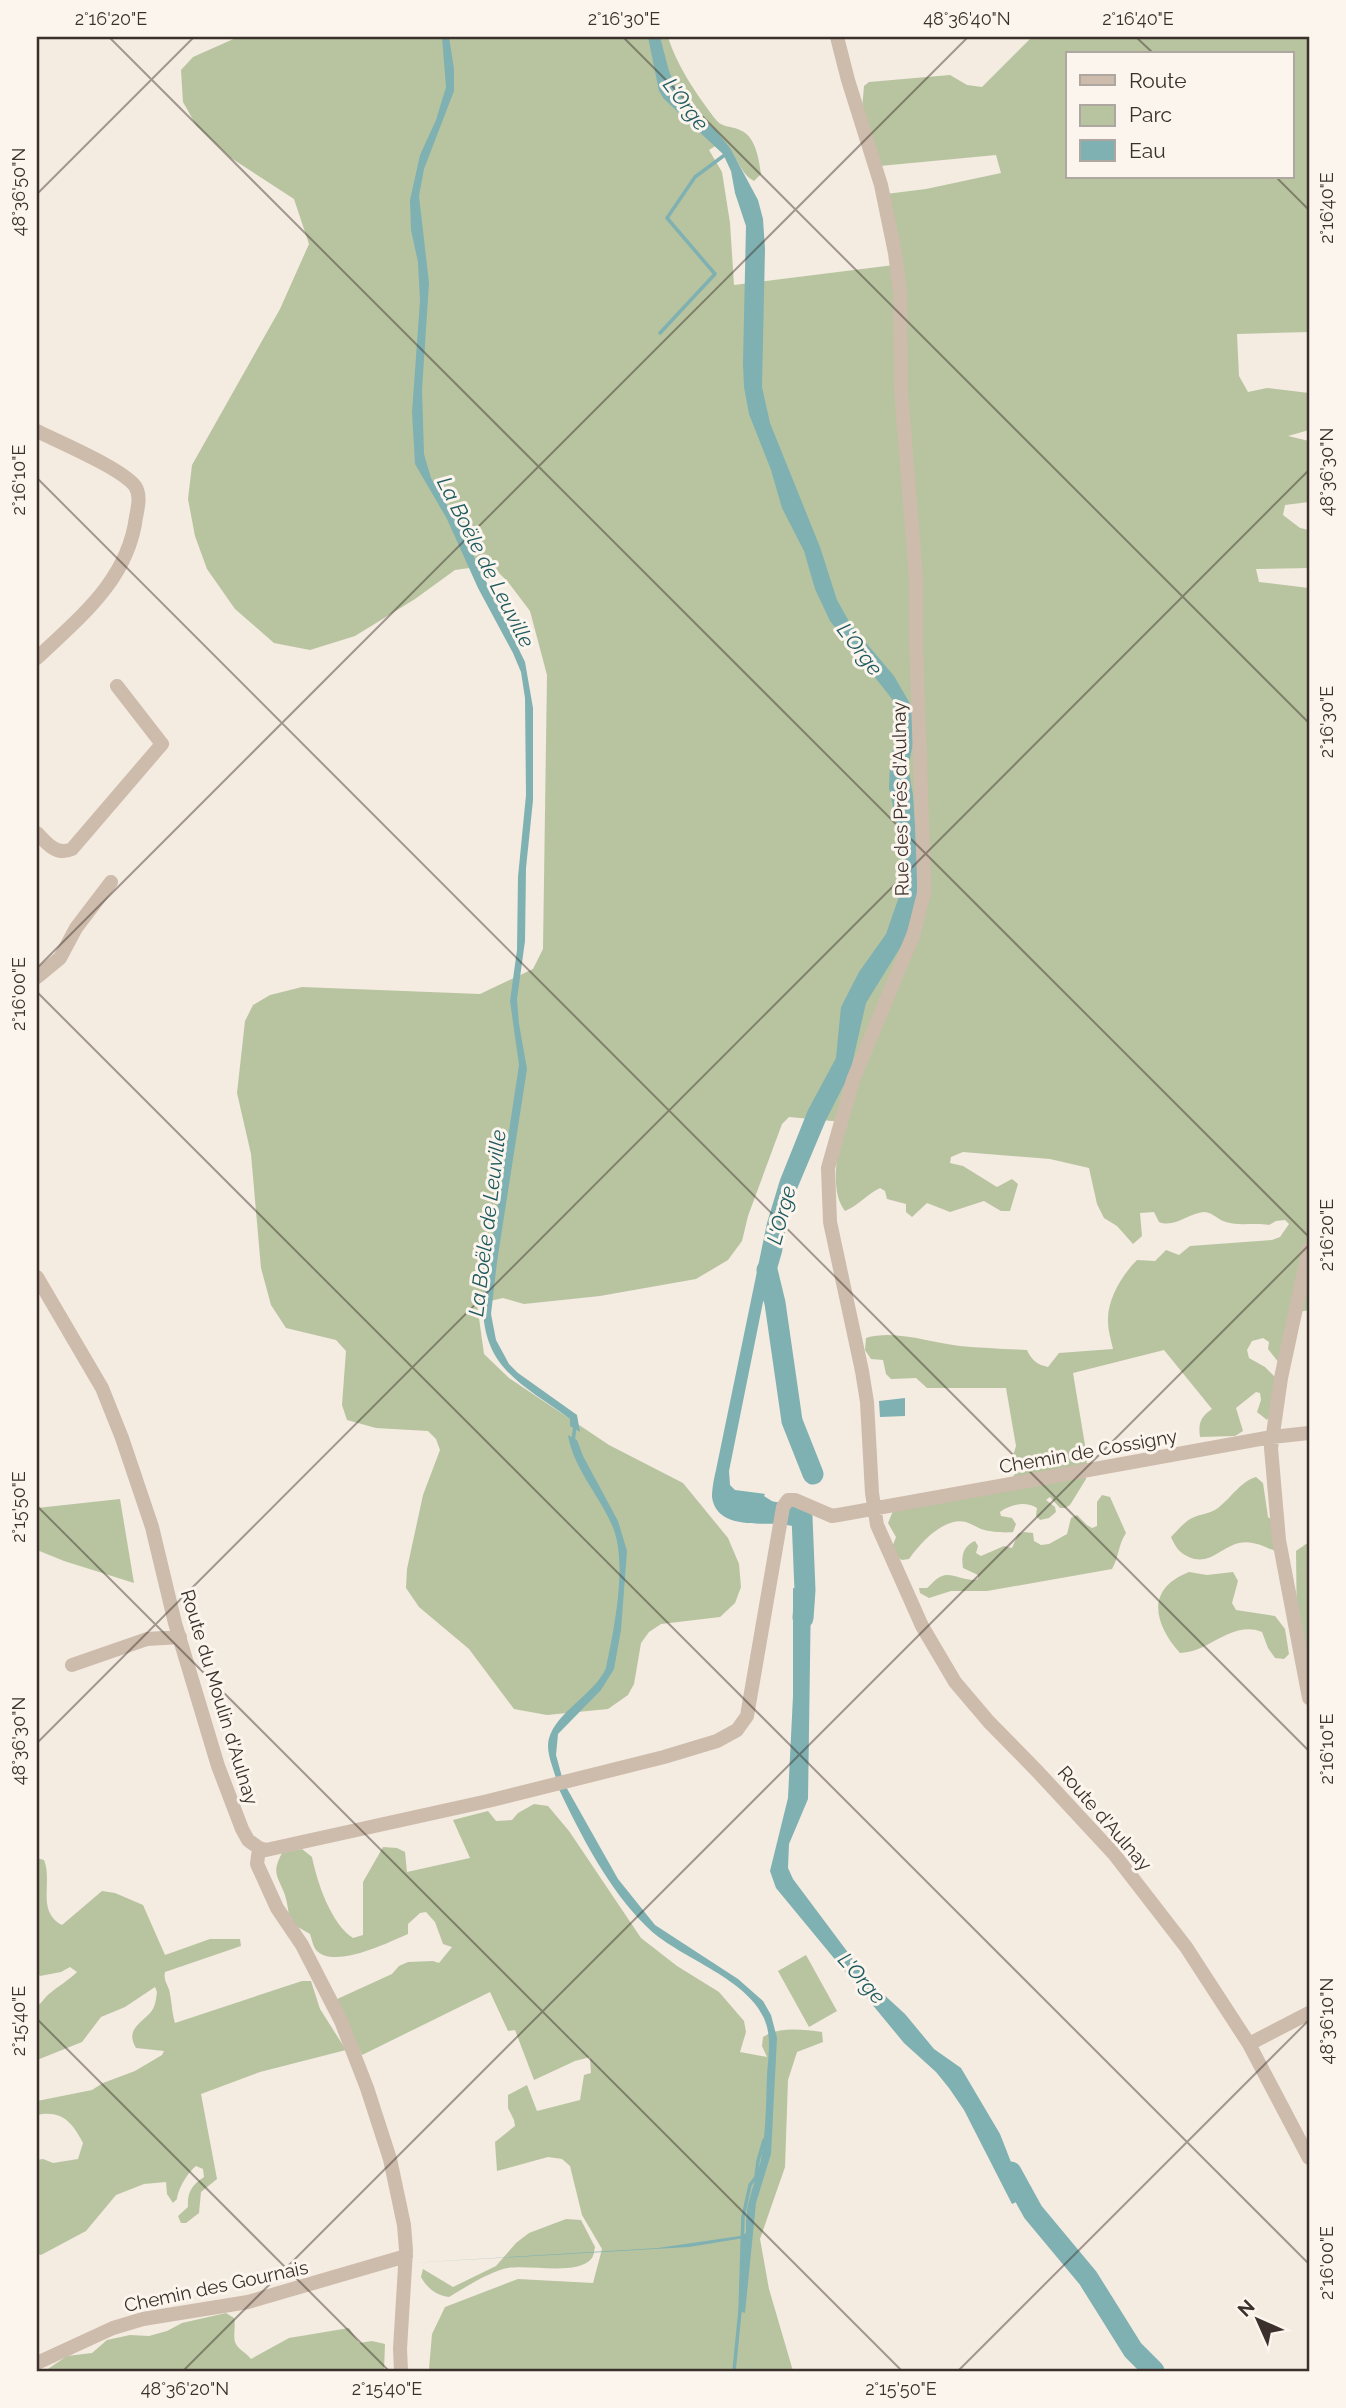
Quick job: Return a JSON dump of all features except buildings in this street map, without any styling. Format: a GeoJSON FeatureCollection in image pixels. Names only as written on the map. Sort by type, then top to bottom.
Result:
{"type":"FeatureCollection","features":[{"type":"Feature","properties":{"kind":"street","name":"Rue des Prés d'Aulnay"},"geometry":{"type":"LineString","coordinates":[[837,37],[881,185],[900,292],[901,390],[916,578],[925,881],[914,933],[853,1080],[828,1168],[832,1233],[862,1371],[874,1508]]}},
{"type":"Feature","properties":{"kind":"street"},"geometry":{"type":"LineString","coordinates":[[37,431],[123,475],[139,494],[122,565],[111,583],[93,605],[37,658]]}},
{"type":"Feature","properties":{"kind":"street"},"geometry":{"type":"LineString","coordinates":[[37,833],[59,851],[72,849],[162,744],[117,685]]}},
{"type":"Feature","properties":{"kind":"street"},"geometry":{"type":"LineString","coordinates":[[37,977],[60,958],[76,928],[111,882]]}},
{"type":"Feature","properties":{"kind":"street"},"geometry":{"type":"LineString","coordinates":[[1309,1248],[1281,1378],[1272,1437],[1279,1541],[1309,1698]]}},
{"type":"Feature","properties":{"kind":"street","name":"Route du Moulin d'Aulnay"},"geometry":{"type":"LineString","coordinates":[[37,1277],[102,1388],[152,1527],[180,1637],[218,1766],[242,1829],[248,1840],[259,1848]]}},
{"type":"Feature","properties":{"kind":"street","name":"Chemin de Cossigny"},"geometry":{"type":"LineString","coordinates":[[259,1848],[276,1849],[570,1781],[685,1751],[717,1741],[737,1730],[747,1716],[780,1526],[789,1503],[832,1516],[1272,1437],[1309,1433]]}},
{"type":"Feature","properties":{"kind":"street","name":"Route d'Aulnay"},"geometry":{"type":"LineString","coordinates":[[874,1508],[877,1525],[922,1626],[955,1682],[1114,1854],[1186,1947],[1250,2044],[1309,2158]]}},
{"type":"Feature","properties":{"kind":"street"},"geometry":{"type":"LineString","coordinates":[[72,1665],[148,1639],[180,1637]]}},
{"type":"Feature","properties":{"kind":"street"},"geometry":{"type":"LineString","coordinates":[[259,1848],[257,1864],[272,1897],[320,1976],[341,2021],[367,2088],[390,2160],[404,2225],[406,2256],[401,2371]]}},
{"type":"Feature","properties":{"kind":"street"},"geometry":{"type":"LineString","coordinates":[[1250,2044],[1309,2013]]}},
{"type":"Feature","properties":{"kind":"street","name":"Chemin des Gournais"},"geometry":{"type":"LineString","coordinates":[[39,2366],[113,2328],[143,2319],[248,2302],[406,2256]]}},
{"type":"Feature","properties":{"kind":"green space"},"geometry":{"type":"Polygon","coordinates":[[[238,37],[668,37],[682,70],[710,112],[719,123],[747,134],[758,156],[761,174],[754,181],[725,148],[717,145],[709,150],[722,172],[730,223],[734,285],[902,264],[886,194],[926,189],[1001,173],[996,155],[880,166],[862,109],[864,86],[869,82],[950,75],[967,85],[982,87],[1032,37],[1309,37],[1309,332],[1237,334],[1239,376],[1248,392],[1267,388],[1309,393],[1309,430],[1288,436],[1309,441],[1309,502],[1285,505],[1283,515],[1300,528],[1309,530],[1309,568],[1256,569],[1259,582],[1309,588],[1309,1310],[1293,1313],[1279,1363],[1268,1349],[1269,1342],[1263,1338],[1252,1341],[1247,1350],[1249,1358],[1265,1367],[1275,1377],[1272,1412],[1267,1420],[1257,1412],[1261,1400],[1260,1393],[1256,1392],[1236,1408],[1243,1431],[1235,1436],[1200,1437],[1201,1420],[1212,1409],[1164,1350],[1073,1373],[1087,1457],[1086,1479],[1070,1505],[1060,1508],[1050,1497],[1046,1500],[1055,1507],[1056,1512],[1049,1518],[1040,1520],[1036,1516],[1037,1508],[1033,1506],[1018,1504],[1008,1507],[1000,1512],[1001,1516],[1012,1518],[1016,1524],[1013,1532],[984,1530],[966,1522],[950,1523],[934,1532],[909,1559],[902,1560],[894,1556],[891,1550],[896,1537],[888,1523],[893,1511],[1013,1477],[1017,1471],[1011,1462],[1016,1446],[1006,1388],[927,1388],[916,1378],[891,1379],[886,1374],[883,1360],[871,1359],[865,1350],[866,1338],[889,1335],[960,1346],[1027,1350],[1035,1362],[1048,1367],[1059,1353],[1113,1349],[1108,1324],[1110,1304],[1121,1280],[1137,1260],[1155,1261],[1166,1250],[1179,1255],[1190,1246],[1272,1240],[1280,1237],[1289,1224],[1285,1220],[1269,1225],[1234,1224],[1203,1212],[1165,1223],[1159,1222],[1154,1212],[1140,1213],[1142,1236],[1133,1244],[1117,1226],[1104,1218],[1097,1204],[1089,1168],[1050,1159],[963,1152],[951,1157],[950,1163],[963,1166],[997,1187],[1012,1179],[1018,1184],[1010,1211],[1001,1211],[984,1201],[950,1212],[927,1203],[912,1217],[906,1212],[906,1204],[887,1199],[885,1191],[880,1188],[845,1211],[837,1192],[836,1180],[843,1122],[789,1117],[782,1124],[748,1216],[742,1241],[728,1260],[696,1279],[600,1296],[524,1304],[503,1298],[477,1304],[484,1354],[509,1378],[609,1445],[683,1483],[728,1538],[739,1564],[741,1587],[735,1603],[720,1617],[661,1624],[649,1632],[641,1643],[634,1684],[628,1695],[608,1709],[547,1715],[514,1709],[469,1649],[419,1607],[406,1588],[407,1569],[423,1495],[440,1450],[436,1439],[428,1431],[376,1428],[347,1420],[342,1405],[346,1351],[336,1340],[286,1328],[271,1305],[261,1268],[251,1154],[237,1093],[245,1021],[253,1005],[270,995],[302,987],[480,994],[533,969],[543,949],[547,675],[530,611],[491,565],[455,570],[415,599],[355,636],[310,650],[274,643],[235,609],[207,569],[195,536],[188,499],[192,465],[280,309],[309,244],[294,199],[231,158],[196,125],[183,102],[181,70],[193,57],[238,37]]]}},
{"type":"Feature","properties":{"kind":"green space"},"geometry":{"type":"Polygon","coordinates":[[[1256,1477],[1263,1483],[1268,1517],[1280,1526],[1275,1551],[1244,1542],[1203,1559],[1189,1557],[1180,1551],[1171,1537],[1186,1522],[1212,1512],[1240,1486],[1256,1477]]]}},
{"type":"Feature","properties":{"kind":"green space"},"geometry":{"type":"Polygon","coordinates":[[[1102,1495],[1110,1497],[1126,1533],[1112,1569],[987,1591],[951,1591],[929,1598],[920,1593],[919,1588],[927,1588],[946,1575],[969,1580],[978,1579],[978,1575],[963,1568],[962,1564],[965,1549],[975,1541],[978,1546],[976,1553],[981,1556],[1004,1546],[1012,1548],[1018,1534],[1024,1532],[1033,1533],[1034,1541],[1041,1545],[1049,1544],[1067,1534],[1071,1518],[1077,1515],[1092,1528],[1097,1526],[1097,1502],[1102,1495]]]}},
{"type":"Feature","properties":{"kind":"green space"},"geometry":{"type":"Polygon","coordinates":[[[120,1499],[134,1583],[37,1550],[37,1508],[120,1499]]]}},
{"type":"Feature","properties":{"kind":"green space"},"geometry":{"type":"Polygon","coordinates":[[[1309,1542],[1309,1657],[1297,1632],[1296,1551],[1309,1542]]]}},
{"type":"Feature","properties":{"kind":"green space"},"geometry":{"type":"Polygon","coordinates":[[[1189,1572],[1207,1575],[1233,1572],[1238,1581],[1232,1603],[1236,1610],[1275,1616],[1285,1629],[1289,1654],[1284,1659],[1275,1658],[1262,1632],[1251,1629],[1230,1633],[1191,1652],[1180,1653],[1164,1630],[1158,1608],[1165,1588],[1189,1572]]]}},
{"type":"Feature","properties":{"kind":"green space"},"geometry":{"type":"Polygon","coordinates":[[[534,1804],[548,1806],[569,1831],[641,1938],[677,1966],[719,1992],[744,2021],[746,2032],[740,2052],[767,2057],[762,2046],[763,2037],[777,2031],[822,2032],[823,2042],[797,2052],[788,2080],[785,2167],[760,2239],[769,2289],[793,2371],[429,2369],[432,2334],[445,2307],[518,2279],[593,2283],[602,2249],[582,2215],[570,2166],[562,2159],[548,2157],[497,2171],[495,2142],[515,2126],[508,2108],[508,2095],[527,2085],[537,2111],[580,2100],[584,2075],[591,2073],[590,2057],[534,2080],[515,2030],[508,2031],[490,1992],[362,2055],[335,2000],[392,1974],[399,1966],[408,1962],[439,1963],[452,1947],[443,1944],[435,1922],[426,1912],[420,1913],[408,1924],[408,1934],[388,1943],[348,1956],[324,1955],[316,1950],[310,1934],[291,1923],[277,1875],[277,1866],[282,1853],[302,1849],[312,1857],[321,1890],[332,1913],[345,1932],[353,1938],[363,1935],[363,1882],[383,1847],[397,1848],[405,1852],[407,1872],[470,1858],[453,1820],[488,1811],[496,1821],[512,1820],[518,1813],[534,1804]]]}},
{"type":"Feature","properties":{"kind":"green space"},"geometry":{"type":"Polygon","coordinates":[[[37,1858],[44,1860],[46,1869],[49,1912],[62,1925],[102,1891],[115,1893],[143,1905],[165,1955],[210,1939],[240,1939],[241,1946],[165,1972],[175,2023],[302,1981],[311,1981],[320,2009],[346,2050],[260,2072],[201,2094],[217,2179],[201,2192],[199,2213],[186,2223],[181,2223],[178,2216],[188,2207],[191,2189],[204,2177],[203,2169],[196,2166],[184,2181],[173,2203],[167,2194],[166,2182],[144,2184],[116,2195],[86,2231],[41,2255],[37,2254],[37,2160],[53,2163],[78,2159],[83,2143],[65,2119],[53,2114],[37,2115],[37,2101],[92,2090],[135,2071],[162,2055],[164,2051],[136,2048],[132,2037],[137,2025],[154,2007],[157,1992],[155,1987],[125,2007],[101,2017],[82,2042],[37,2060],[37,2006],[77,1972],[70,1967],[61,1972],[40,1976],[37,1973],[37,1858]]]}},
{"type":"Feature","properties":{"kind":"green space"},"geometry":{"type":"Polygon","coordinates":[[[806,1955],[837,2011],[809,2027],[778,1971],[806,1955]]]}},
{"type":"Feature","properties":{"kind":"green space"},"geometry":{"type":"Polygon","coordinates":[[[566,2219],[581,2220],[595,2247],[592,2258],[585,2264],[563,2268],[503,2269],[449,2297],[433,2291],[421,2277],[423,2269],[453,2287],[496,2266],[516,2243],[529,2233],[566,2219]]]}},
{"type":"Feature","properties":{"kind":"green space"},"geometry":{"type":"Polygon","coordinates":[[[226,2313],[234,2318],[236,2345],[251,2359],[289,2338],[349,2328],[359,2343],[372,2341],[385,2344],[384,2371],[45,2371],[67,2356],[92,2353],[107,2340],[130,2335],[149,2336],[182,2323],[226,2313]]]}},
{"type":"Feature","properties":{"kind":"water"},"geometry":{"type":"Polygon","coordinates":[[[442,37],[449,37],[454,91],[424,169],[419,196],[429,283],[422,390],[424,454],[431,478],[457,522],[525,662],[533,708],[533,800],[526,868],[525,941],[517,999],[527,1069],[491,1314],[496,1340],[509,1364],[577,1415],[580,1432],[570,1426],[570,1419],[508,1372],[490,1344],[485,1325],[483,1302],[519,1065],[510,1001],[517,950],[518,877],[526,795],[525,698],[521,672],[513,653],[478,588],[447,519],[415,464],[412,412],[420,301],[410,200],[420,155],[436,120],[446,87],[442,37]]]}},
{"type":"Feature","properties":{"kind":"water"},"geometry":{"type":"Polygon","coordinates":[[[648,37],[660,37],[677,90],[730,148],[758,200],[763,219],[765,249],[762,387],[770,423],[820,547],[837,600],[851,625],[894,676],[913,714],[913,744],[908,767],[913,795],[919,890],[905,940],[866,1003],[850,1073],[826,1120],[789,1208],[782,1252],[773,1283],[763,1302],[729,1471],[730,1485],[735,1490],[765,1494],[764,1496],[781,1507],[778,1524],[729,1519],[715,1507],[713,1487],[767,1223],[780,1180],[808,1110],[836,1058],[841,1007],[859,972],[886,934],[902,888],[901,844],[889,788],[890,762],[896,736],[895,712],[892,699],[830,621],[815,589],[804,551],[782,508],[771,470],[749,414],[744,387],[746,226],[731,171],[723,154],[664,99],[659,91],[648,37]]]}},
{"type":"Feature","properties":{"kind":"water"},"geometry":{"type":"Polygon","coordinates":[[[905,1398],[905,1416],[880,1417],[879,1401],[905,1398]]]}},
{"type":"Feature","properties":{"kind":"water"},"geometry":{"type":"Polygon","coordinates":[[[568,1435],[577,1440],[618,1521],[627,1551],[621,1630],[614,1669],[601,1690],[558,1734],[556,1755],[562,1777],[556,1778],[548,1750],[550,1735],[563,1715],[592,1687],[606,1668],[616,1614],[619,1574],[619,1555],[611,1523],[580,1469],[568,1435]]]}},
{"type":"Feature","properties":{"kind":"water"},"geometry":{"type":"Polygon","coordinates":[[[793,1588],[811,1592],[808,1799],[789,1844],[788,1868],[793,1879],[870,1982],[905,2014],[934,2049],[961,2068],[1000,2134],[1025,2198],[1012,2204],[964,2110],[949,2088],[936,2072],[904,2043],[776,1888],[770,1871],[788,1798],[793,1696],[793,1588]]]}},
{"type":"Feature","properties":{"kind":"water"},"geometry":{"type":"Polygon","coordinates":[[[565,1785],[618,1879],[655,1925],[738,1979],[763,2001],[771,2015],[777,2038],[771,2154],[756,2203],[745,2313],[740,2311],[739,2306],[744,2238],[689,2247],[410,2263],[658,2248],[746,2233],[747,2209],[764,2139],[769,2051],[767,2027],[760,2010],[748,1996],[714,1971],[660,1938],[632,1912],[586,1842],[558,1787],[565,1785]]]}},
{"type":"Feature","properties":{"kind":"waterway"},"geometry":{"type":"LineString","coordinates":[[660,333],[715,274],[667,218],[695,177],[726,154]]}},
{"type":"Feature","properties":{"kind":"waterway","name":"L'Orge"},"geometry":{"type":"LineString","coordinates":[[767,1270],[775,1303],[792,1421],[813,1474]]}},
{"type":"Feature","properties":{"kind":"waterway","name":"La Boële de Leuville"},"geometry":{"type":"LineString","coordinates":[[573,1442],[575,1425]]}},
{"type":"Feature","properties":{"kind":"waterway","name":"L'Orge"},"geometry":{"type":"LineString","coordinates":[[761,1510],[802,1517],[805,1590],[803,1618]]}},
{"type":"Feature","properties":{"kind":"waterway","name":"La Boële de Leuville"},"geometry":{"type":"LineString","coordinates":[[734,2371],[740,2311],[743,2217],[764,2140]]}},
{"type":"Feature","properties":{"kind":"waterway","name":"L'Orge"},"geometry":{"type":"LineString","coordinates":[[1011,2172],[1033,2212],[1088,2278],[1133,2350],[1154,2371]]}}]}
